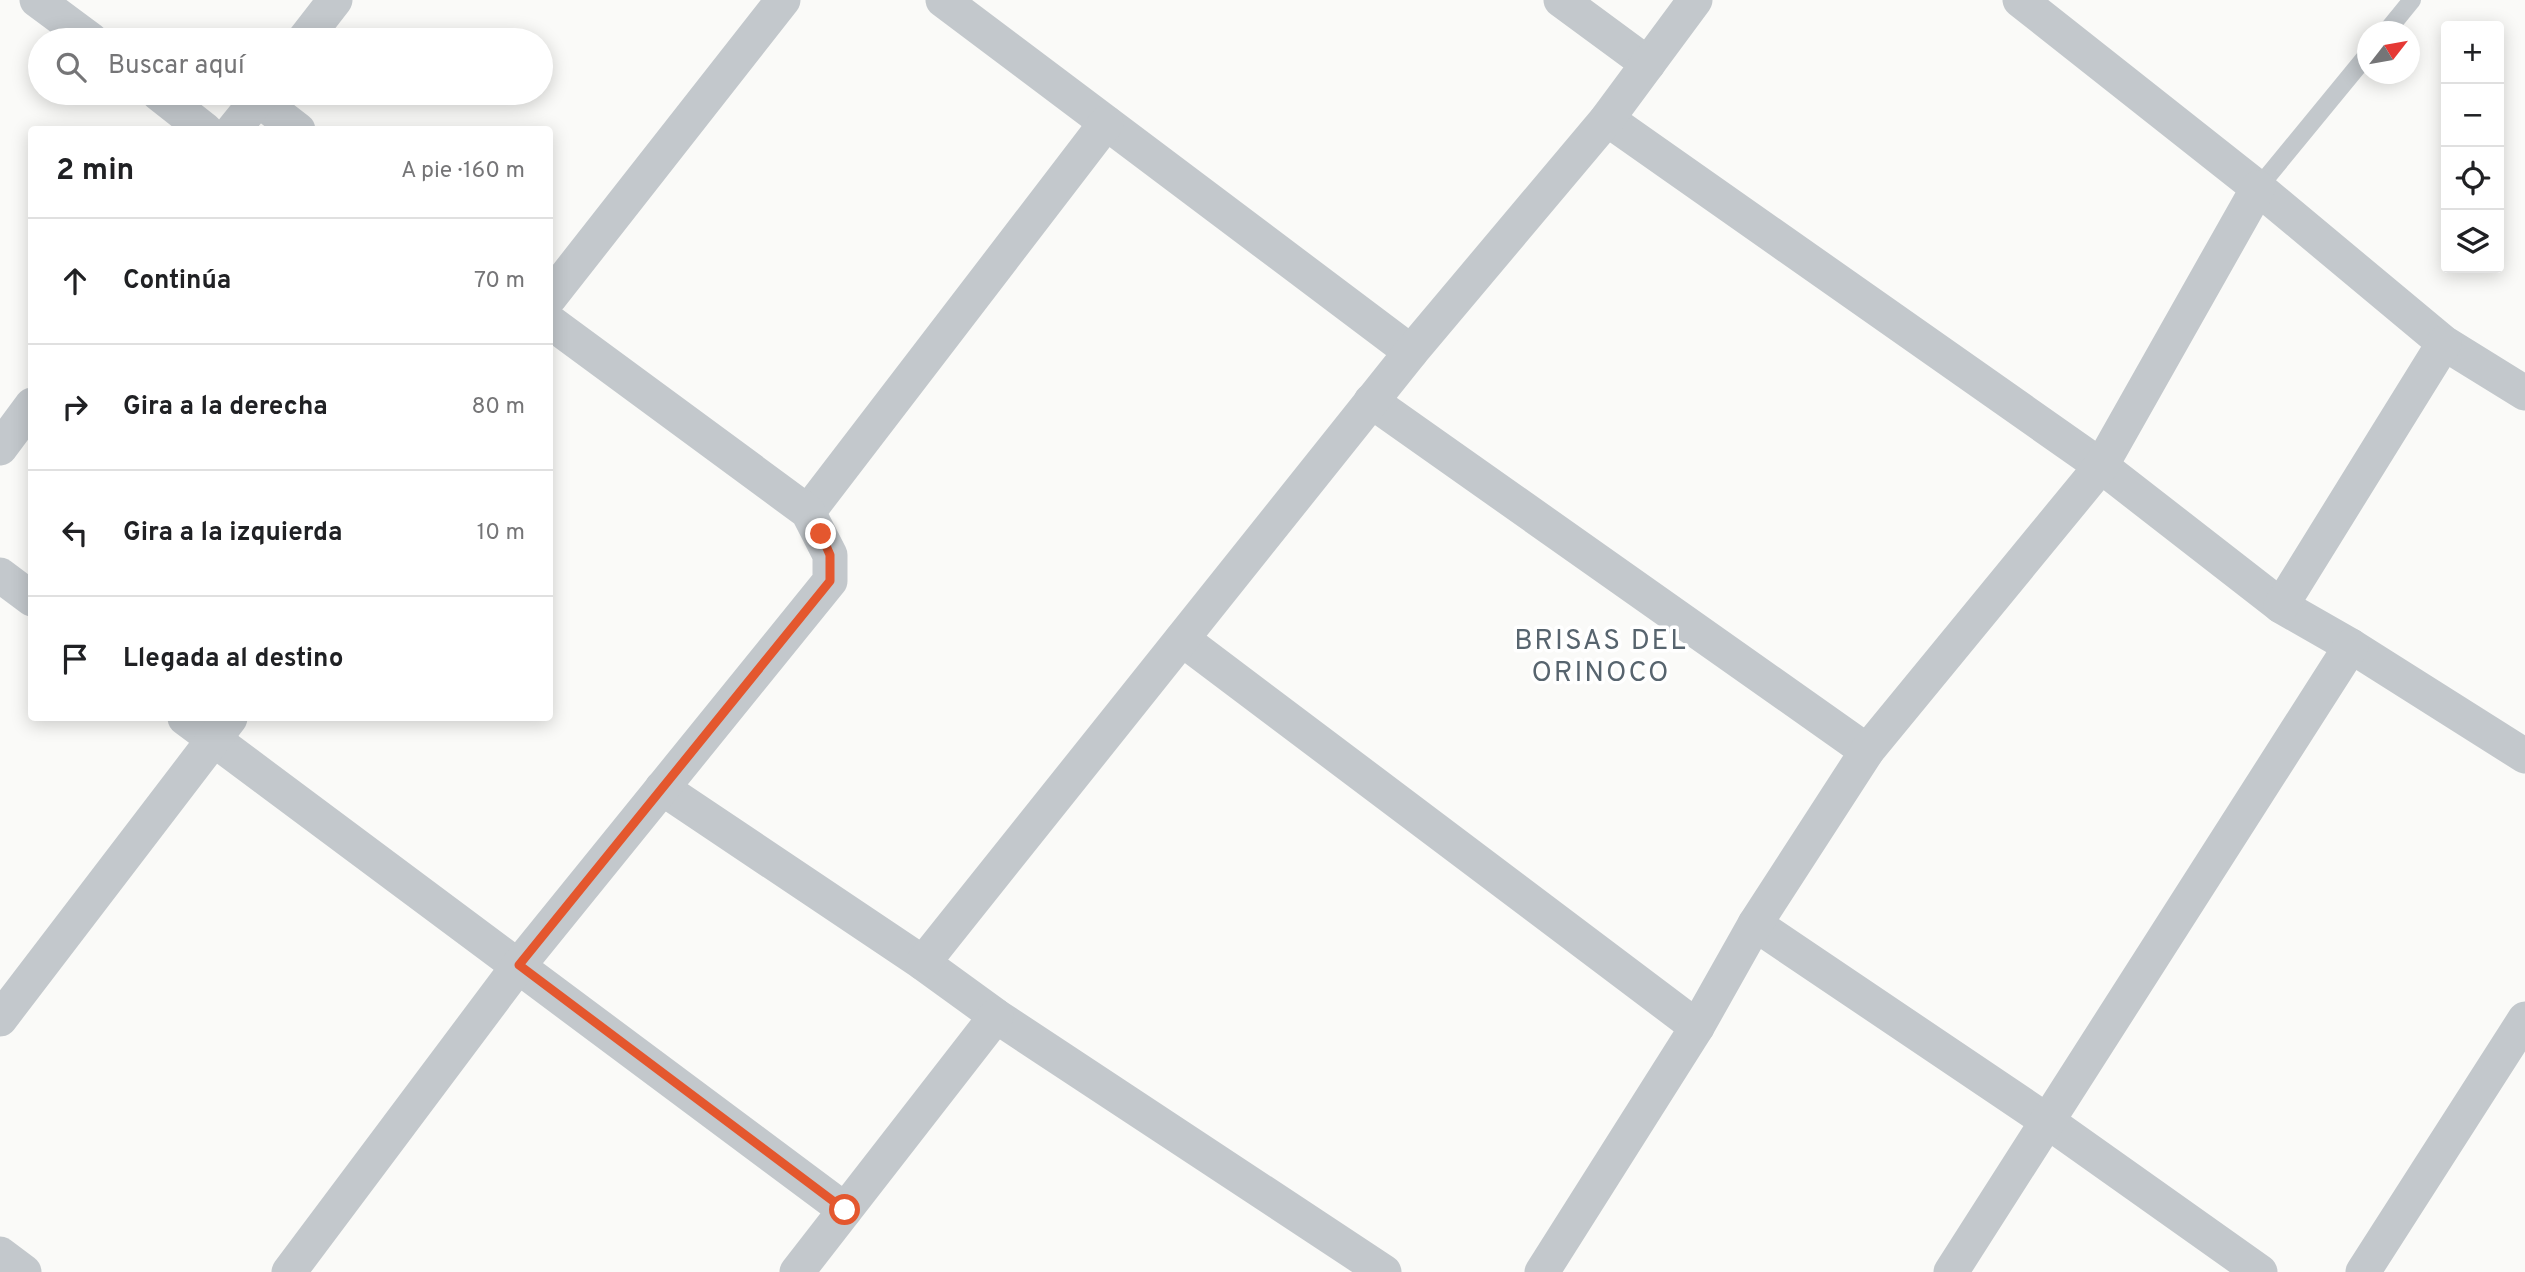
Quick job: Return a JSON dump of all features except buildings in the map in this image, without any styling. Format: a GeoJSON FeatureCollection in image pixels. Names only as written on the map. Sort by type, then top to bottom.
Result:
{"type":"FeatureCollection","features":[{"type":"Feature","properties":{"kind":"street"},"geometry":{"type":"LineString","coordinates":[[37,0],[75,28]]}},
{"type":"Feature","properties":{"kind":"street"},"geometry":{"type":"LineString","coordinates":[[313,28],[335,0]]}},
{"type":"Feature","properties":{"kind":"street"},"geometry":{"type":"LineString","coordinates":[[553,293],[783,0]]}},
{"type":"Feature","properties":{"kind":"street"},"geometry":{"type":"LineString","coordinates":[[943,0],[1411,352]]}},
{"type":"Feature","properties":{"kind":"street"},"geometry":{"type":"LineString","coordinates":[[1561,0],[1648,64]]}},
{"type":"Feature","properties":{"kind":"street"},"geometry":{"type":"LineString","coordinates":[[923,963],[1371,401],[1607,120],[1695,0]]}},
{"type":"Feature","properties":{"kind":"street"},"geometry":{"type":"LineString","coordinates":[[2020,0],[2258,188],[2444,343],[2525,393]]}},
{"type":"Feature","properties":{"kind":"street"},"geometry":{"type":"LineString","coordinates":[[173,105],[200,126]]}},
{"type":"Feature","properties":{"kind":"street"},"geometry":{"type":"LineString","coordinates":[[236,126],[254,105]]}},
{"type":"Feature","properties":{"kind":"street"},"geometry":{"type":"LineString","coordinates":[[271,105],[295,126]]}},
{"type":"Feature","properties":{"kind":"street"},"geometry":{"type":"LineString","coordinates":[[1607,120],[2101,466],[2281,606],[2523,751]]}},
{"type":"Feature","properties":{"kind":"street"},"geometry":{"type":"LineString","coordinates":[[808,512],[1106,123]]}},
{"type":"Feature","properties":{"kind":"street"},"geometry":{"type":"LineString","coordinates":[[1542,1272],[1697,1027],[1755,924],[1867,751],[2101,466],[2258,188]]}},
{"type":"Feature","properties":{"kind":"street"},"geometry":{"type":"LineString","coordinates":[[289,1272],[519,965],[830,581],[830,555],[808,512],[553,324]]}},
{"type":"Feature","properties":{"kind":"street"},"geometry":{"type":"LineString","coordinates":[[2281,606],[2444,343]]}},
{"type":"Feature","properties":{"kind":"street"},"geometry":{"type":"LineString","coordinates":[[1371,401],[1867,751]]}},
{"type":"Feature","properties":{"kind":"street"},"geometry":{"type":"LineString","coordinates":[[0,448],[28,410]]}},
{"type":"Feature","properties":{"kind":"street"},"geometry":{"type":"LineString","coordinates":[[0,575],[28,596]]}},
{"type":"Feature","properties":{"kind":"street"},"geometry":{"type":"LineString","coordinates":[[1182,639],[1697,1027]]}},
{"type":"Feature","properties":{"kind":"street"},"geometry":{"type":"LineString","coordinates":[[1951,1272],[2351,646]]}},
{"type":"Feature","properties":{"kind":"street"},"geometry":{"type":"LineString","coordinates":[[195,721],[222,729],[519,965],[845,1210]]}},
{"type":"Feature","properties":{"kind":"street"},"geometry":{"type":"LineString","coordinates":[[0,1019],[222,729]]}},
{"type":"Feature","properties":{"kind":"street"},"geometry":{"type":"LineString","coordinates":[[662,788],[923,963],[996,1016],[1384,1272]]}},
{"type":"Feature","properties":{"kind":"street"},"geometry":{"type":"LineString","coordinates":[[1755,924],[2047,1121],[2260,1272]]}},
{"type":"Feature","properties":{"kind":"street"},"geometry":{"type":"LineString","coordinates":[[797,1272],[996,1016]]}},
{"type":"Feature","properties":{"kind":"street"},"geometry":{"type":"LineString","coordinates":[[2362,1272],[2525,1019]]}},
{"type":"Feature","properties":{"kind":"street"},"geometry":{"type":"LineString","coordinates":[[0,1254],[24,1272]]}},
{"type":"Feature","properties":{"kind":"lane"},"geometry":{"type":"LineString","coordinates":[[2395,21],[2412,0]]}},
{"type":"Feature","properties":{"kind":"lane"},"geometry":{"type":"LineString","coordinates":[[2258,188],[2357,67]]}},
{"type":"Feature","properties":{"kind":"district","name":"BRISAS DEL ORINOCO"},"geometry":{"type":"Point","coordinates":[1601,658]}},
{"type":"Feature","properties":{"kind":"route"},"geometry":{"type":"LineString","coordinates":[[821,534],[830,555],[830,581],[519,965],[845,1210]]}}]}
